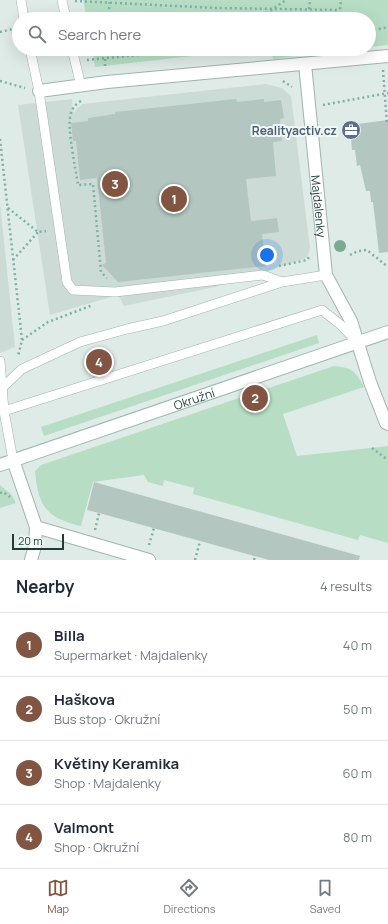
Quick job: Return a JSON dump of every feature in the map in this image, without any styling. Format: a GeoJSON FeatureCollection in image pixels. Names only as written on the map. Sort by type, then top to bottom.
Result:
{"type":"FeatureCollection","features":[{"type":"Feature","properties":{"kind":"street"},"geometry":{"type":"LineString","coordinates":[[39,91],[388,56]]}},
{"type":"Feature","properties":{"kind":"street","name":"Majdalenky"},"geometry":{"type":"LineString","coordinates":[[305,64],[326,275],[352,321],[357,342],[387,424]]}},
{"type":"Feature","properties":{"kind":"street","name":"Okružní"},"geometry":{"type":"LineString","coordinates":[[0,465],[388,332]]}},
{"type":"Feature","properties":{"kind":"street"},"geometry":{"type":"LineString","coordinates":[[13,460],[36,527],[35,546],[31,560]]}},
{"type":"Feature","properties":{"kind":"street"},"geometry":{"type":"LineString","coordinates":[[36,527],[148,560]]}},
{"type":"Feature","properties":{"kind":"lane"},"geometry":{"type":"LineString","coordinates":[[21,0],[23,12]]}},
{"type":"Feature","properties":{"kind":"lane"},"geometry":{"type":"LineString","coordinates":[[63,0],[65,12]]}},
{"type":"Feature","properties":{"kind":"lane"},"geometry":{"type":"LineString","coordinates":[[32,56],[39,91],[67,282],[73,290],[85,292],[115,292],[263,275],[282,282]]}},
{"type":"Feature","properties":{"kind":"lane"},"geometry":{"type":"LineString","coordinates":[[74,56],[82,86]]}},
{"type":"Feature","properties":{"kind":"lane"},"geometry":{"type":"LineString","coordinates":[[3,387],[22,370],[80,342],[127,329],[164,321],[282,282],[326,275]]}},
{"type":"Feature","properties":{"kind":"lane"},"geometry":{"type":"LineString","coordinates":[[4,410],[322,310],[341,325],[357,342]]}},
{"type":"Feature","properties":{"kind":"lane"},"geometry":{"type":"LineString","coordinates":[[0,361],[4,410],[13,460]]}},
{"type":"Feature","properties":{"kind":"path"},"geometry":{"type":"LineString","coordinates":[[63,0],[271,9],[340,10],[341,0]]}},
{"type":"Feature","properties":{"kind":"path"},"geometry":{"type":"LineString","coordinates":[[267,12],[286,0]]}},
{"type":"Feature","properties":{"kind":"path"},"geometry":{"type":"LineString","coordinates":[[309,12],[310,0]]}},
{"type":"Feature","properties":{"kind":"path"},"geometry":{"type":"LineString","coordinates":[[109,12],[110,2]]}},
{"type":"Feature","properties":{"kind":"path"},"geometry":{"type":"LineString","coordinates":[[376,30],[388,27]]}},
{"type":"Feature","properties":{"kind":"path"},"geometry":{"type":"LineString","coordinates":[[0,32],[12,29]]}},
{"type":"Feature","properties":{"kind":"path"},"geometry":{"type":"LineString","coordinates":[[75,63],[125,56]]}},
{"type":"Feature","properties":{"kind":"path"},"geometry":{"type":"LineString","coordinates":[[382,68],[383,94],[387,125]]}},
{"type":"Feature","properties":{"kind":"path"},"geometry":{"type":"LineString","coordinates":[[0,81],[39,91]]}},
{"type":"Feature","properties":{"kind":"path"},"geometry":{"type":"LineString","coordinates":[[275,81],[283,81],[294,88]]}},
{"type":"Feature","properties":{"kind":"path"},"geometry":{"type":"LineString","coordinates":[[309,108],[388,93]]}},
{"type":"Feature","properties":{"kind":"path"},"geometry":{"type":"LineString","coordinates":[[83,101],[75,104],[71,113],[70,123],[78,185],[92,184],[100,272],[114,284],[115,292]]}},
{"type":"Feature","properties":{"kind":"path"},"geometry":{"type":"LineString","coordinates":[[0,139],[22,340],[18,356]]}},
{"type":"Feature","properties":{"kind":"path"},"geometry":{"type":"LineString","coordinates":[[8,207],[38,232]]}},
{"type":"Feature","properties":{"kind":"path"},"geometry":{"type":"LineString","coordinates":[[13,260],[38,232],[59,229]]}},
{"type":"Feature","properties":{"kind":"path"},"geometry":{"type":"LineString","coordinates":[[350,255],[358,251],[367,250],[388,267]]}},
{"type":"Feature","properties":{"kind":"path"},"geometry":{"type":"LineString","coordinates":[[307,260],[310,255]]}},
{"type":"Feature","properties":{"kind":"path"},"geometry":{"type":"LineString","coordinates":[[22,340],[48,322],[95,304]]}},
{"type":"Feature","properties":{"kind":"path"},"geometry":{"type":"LineString","coordinates":[[372,448],[388,460]]}},
{"type":"Feature","properties":{"kind":"path"},"geometry":{"type":"LineString","coordinates":[[0,493],[3,492],[9,496],[12,501]]}},
{"type":"Feature","properties":{"kind":"path"},"geometry":{"type":"LineString","coordinates":[[195,560],[200,541]]}},
{"type":"Feature","properties":{"kind":"path"},"geometry":{"type":"LineString","coordinates":[[254,560],[255,556]]}},
{"type":"Feature","properties":{"kind":"shaded area"},"geometry":{"type":"Polygon","coordinates":[[[266,84],[282,88],[291,96],[310,248],[306,258],[215,287],[124,306],[118,295],[50,315],[18,105],[72,99],[73,113],[82,104],[266,84]]]}},
{"type":"Feature","properties":{"kind":"shaded area"},"geometry":{"type":"Polygon","coordinates":[[[0,203],[15,347],[0,353],[0,203]]]}},
{"type":"Feature","properties":{"kind":"green space"},"geometry":{"type":"Polygon","coordinates":[[[83,0],[388,0],[388,45],[376,46],[376,12],[86,12],[83,0]]]}},
{"type":"Feature","properties":{"kind":"green space"},"geometry":{"type":"Polygon","coordinates":[[[93,56],[192,56],[95,67],[93,56]]]}},
{"type":"Feature","properties":{"kind":"green space"},"geometry":{"type":"Polygon","coordinates":[[[272,56],[294,56],[273,59],[272,56]]]}},
{"type":"Feature","properties":{"kind":"green space"},"geometry":{"type":"Polygon","coordinates":[[[317,335],[319,343],[44,436],[41,427],[317,335]]]}},
{"type":"Feature","properties":{"kind":"green space"},"geometry":{"type":"Polygon","coordinates":[[[334,366],[349,369],[355,373],[364,387],[283,414],[297,456],[388,446],[388,543],[360,535],[358,540],[193,494],[194,488],[164,480],[163,486],[148,482],[144,475],[93,482],[81,526],[59,519],[46,509],[42,502],[36,483],[35,471],[41,465],[334,366]]]}},
{"type":"Feature","properties":{"kind":"green space"},"geometry":{"type":"Polygon","coordinates":[[[0,485],[11,494],[16,503],[0,508],[0,485]]]}},
{"type":"Feature","properties":{"kind":"building"},"geometry":{"type":"Polygon","coordinates":[[[236,99],[237,102],[264,99],[264,102],[281,100],[284,118],[280,119],[282,141],[273,142],[276,176],[246,179],[251,221],[277,218],[279,232],[262,234],[266,266],[118,282],[102,265],[106,263],[97,178],[80,180],[76,141],[73,141],[71,123],[88,121],[88,118],[115,114],[115,112],[236,99]]]}},
{"type":"Feature","properties":{"kind":"building"},"geometry":{"type":"Polygon","coordinates":[[[388,120],[388,252],[379,253],[373,202],[371,202],[370,191],[366,191],[360,165],[357,166],[355,150],[352,150],[350,125],[388,120]]]}},
{"type":"Feature","properties":{"kind":"building"},"geometry":{"type":"Polygon","coordinates":[[[94,482],[360,556],[359,560],[269,560],[87,510],[94,482]]]}},
{"type":"Feature","properties":{"kind":"place","name":"Realityactiv.cz"},"geometry":{"type":"Point","coordinates":[351,130]}},
{"type":"Feature","properties":{"kind":"place","name":"Květiny Keramika"},"geometry":{"type":"Point","coordinates":[115,184]}},
{"type":"Feature","properties":{"kind":"place","name":"Billa"},"geometry":{"type":"Point","coordinates":[174,199]}},
{"type":"Feature","properties":{"kind":"place","name":"Valmont"},"geometry":{"type":"Point","coordinates":[99,362]}},
{"type":"Feature","properties":{"kind":"place","name":"Haškova"},"geometry":{"type":"Point","coordinates":[255,398]}}]}
